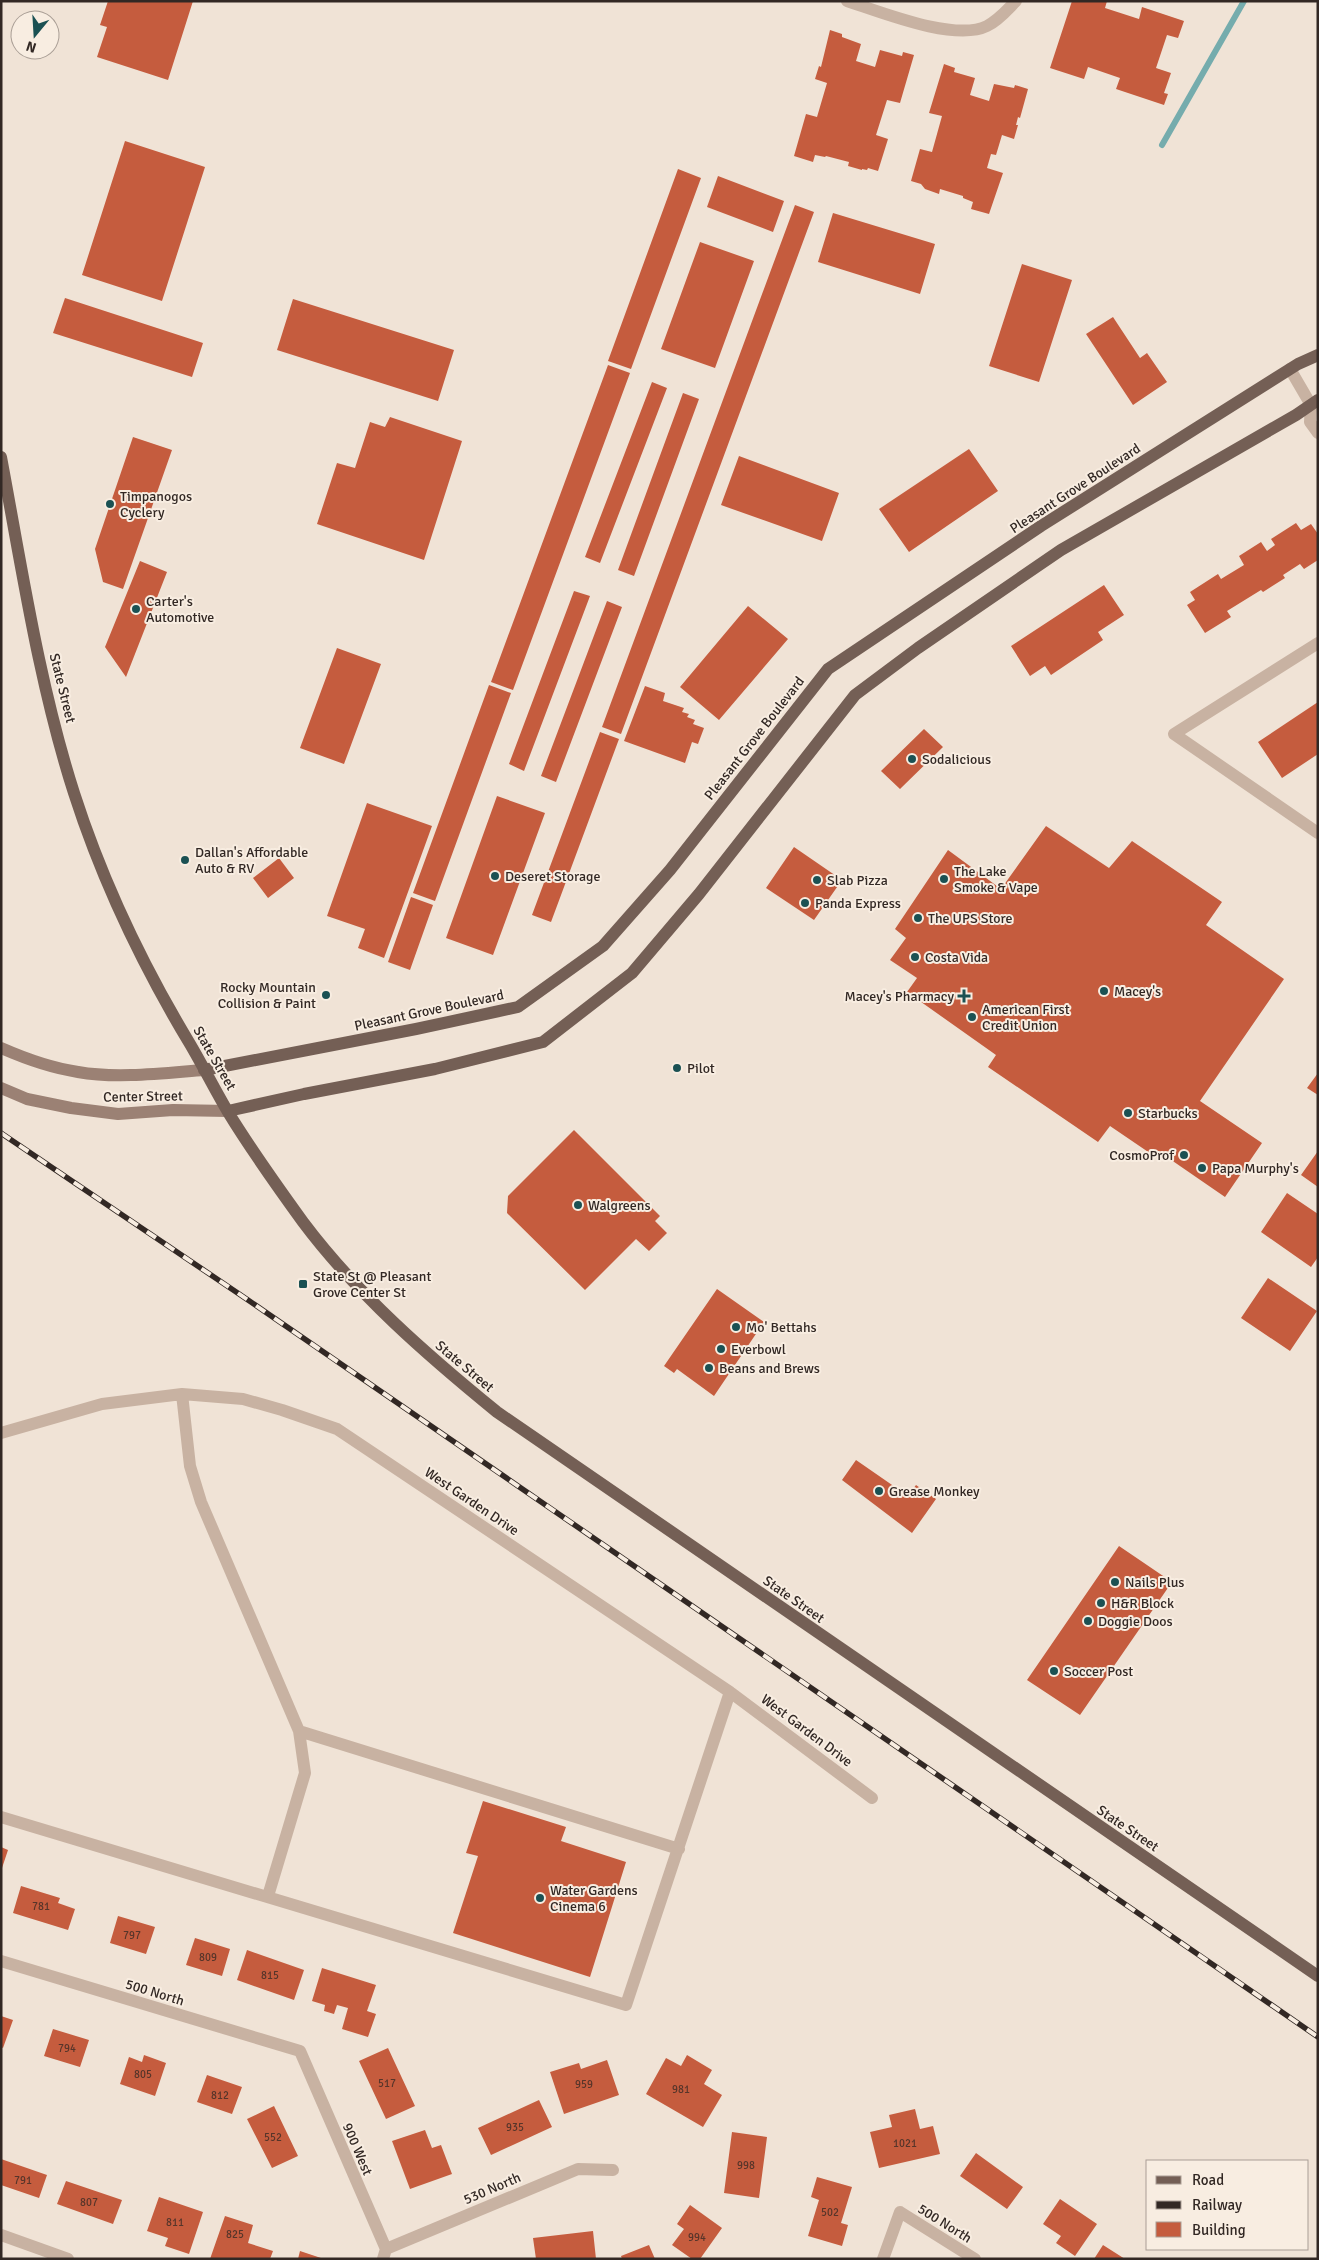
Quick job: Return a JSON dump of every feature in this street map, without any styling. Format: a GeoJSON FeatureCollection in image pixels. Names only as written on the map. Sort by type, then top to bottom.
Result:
{"type":"FeatureCollection","features":[{"type":"Feature","properties":{"kind":"main road","name":"Pleasant Grove Boulevard"},"geometry":{"type":"LineString","coordinates":[[204,1070],[416,1029],[518,1007],[603,946],[670,870],[828,669],[1041,526],[1290,369],[1318,355]]}},
{"type":"Feature","properties":{"kind":"main road"},"geometry":{"type":"LineString","coordinates":[[228,1111],[297,1095],[435,1069],[543,1042],[632,973],[700,894],[854,695],[918,648],[1062,550],[1315,403]]}},
{"type":"Feature","properties":{"kind":"main road","name":"State Street"},"geometry":{"type":"LineString","coordinates":[[1,457],[33,627],[74,793],[102,867],[136,943],[168,1006],[228,1111],[257,1157],[305,1224],[347,1273],[400,1328],[496,1412],[1318,1976]]}},
{"type":"Feature","properties":{"kind":"main road","name":"Center Street"},"geometry":{"type":"LineString","coordinates":[[1,1048],[30,1061],[79,1073],[140,1074],[204,1070]]}},
{"type":"Feature","properties":{"kind":"main road","name":"Center Street"},"geometry":{"type":"LineString","coordinates":[[1,1088],[27,1099],[71,1108],[118,1114],[173,1110],[228,1111]]}},
{"type":"Feature","properties":{"kind":"street"},"geometry":{"type":"LineString","coordinates":[[846,1],[938,27],[968,31],[986,27],[998,20],[1016,1]]}},
{"type":"Feature","properties":{"kind":"street"},"geometry":{"type":"LineString","coordinates":[[1290,369],[1315,403],[1310,422],[1318,433]]}},
{"type":"Feature","properties":{"kind":"street"},"geometry":{"type":"LineString","coordinates":[[1318,643],[1174,734],[1318,833]]}},
{"type":"Feature","properties":{"kind":"street"},"geometry":{"type":"LineString","coordinates":[[182,1394],[190,1466],[201,1502],[299,1731],[305,1773],[268,1896]]}},
{"type":"Feature","properties":{"kind":"street","name":"West Garden Drive"},"geometry":{"type":"LineString","coordinates":[[1,1433],[102,1404],[182,1394],[243,1399],[337,1429],[730,1692],[872,1798]]}},
{"type":"Feature","properties":{"kind":"street"},"geometry":{"type":"LineString","coordinates":[[1,1817],[626,2004],[730,1692]]}},
{"type":"Feature","properties":{"kind":"street"},"geometry":{"type":"LineString","coordinates":[[299,1731],[679,1849]]}},
{"type":"Feature","properties":{"kind":"street","name":"500 North"},"geometry":{"type":"LineString","coordinates":[[1,1962],[300,2051]]}},
{"type":"Feature","properties":{"kind":"street","name":"900 West"},"geometry":{"type":"LineString","coordinates":[[300,2051],[384,2254]]}},
{"type":"Feature","properties":{"kind":"street","name":"530 North"},"geometry":{"type":"LineString","coordinates":[[384,2254],[578,2169],[613,2170]]}},
{"type":"Feature","properties":{"kind":"street","name":"500 North"},"geometry":{"type":"LineString","coordinates":[[883,2259],[900,2212],[975,2259]]}},
{"type":"Feature","properties":{"kind":"street"},"geometry":{"type":"LineString","coordinates":[[1,2235],[68,2259]]}},
{"type":"Feature","properties":{"kind":"building"},"geometry":{"type":"Polygon","coordinates":[[[108,1],[193,1],[168,80],[97,57],[107,27],[100,25],[108,1]]]}},
{"type":"Feature","properties":{"kind":"building"},"geometry":{"type":"Polygon","coordinates":[[[1072,1],[1107,1],[1105,8],[1139,19],[1142,7],[1184,21],[1178,38],[1167,35],[1156,68],[1171,73],[1164,93],[1168,94],[1164,105],[1116,89],[1120,78],[1088,67],[1084,79],[1050,68],[1072,1]]]}},
{"type":"Feature","properties":{"kind":"building"},"geometry":{"type":"Polygon","coordinates":[[[830,30],[861,44],[856,61],[875,67],[880,50],[902,56],[903,52],[914,55],[900,103],[887,100],[876,135],[888,139],[878,171],[868,168],[867,170],[862,170],[848,166],[849,162],[826,156],[815,155],[813,162],[794,156],[806,114],[817,117],[827,83],[815,79],[819,66],[821,67],[830,30]]]}},
{"type":"Feature","properties":{"kind":"building"},"geometry":{"type":"Polygon","coordinates":[[[944,64],[955,68],[954,72],[975,78],[970,95],[989,101],[994,84],[1014,88],[1015,85],[1028,89],[1020,118],[1018,117],[1014,139],[1002,135],[996,155],[991,154],[987,168],[1003,173],[989,214],[971,209],[973,202],[963,198],[963,196],[940,189],[939,194],[911,181],[920,149],[932,152],[942,116],[929,113],[944,64]]]}},
{"type":"Feature","properties":{"kind":"building"},"geometry":{"type":"Polygon","coordinates":[[[125,141],[205,167],[162,301],[82,275],[125,141]]]}},
{"type":"Feature","properties":{"kind":"building"},"geometry":{"type":"Polygon","coordinates":[[[678,169],[701,178],[631,369],[608,361],[678,169]]]}},
{"type":"Feature","properties":{"kind":"building"},"geometry":{"type":"Polygon","coordinates":[[[718,176],[784,201],[773,232],[707,207],[718,176]]]}},
{"type":"Feature","properties":{"kind":"building"},"geometry":{"type":"Polygon","coordinates":[[[795,205],[814,212],[621,734],[602,727],[795,205]]]}},
{"type":"Feature","properties":{"kind":"building"},"geometry":{"type":"Polygon","coordinates":[[[833,213],[935,244],[920,294],[818,262],[833,213]]]}},
{"type":"Feature","properties":{"kind":"building"},"geometry":{"type":"Polygon","coordinates":[[[700,242],[754,261],[715,368],[661,349],[700,242]]]}},
{"type":"Feature","properties":{"kind":"building"},"geometry":{"type":"Polygon","coordinates":[[[1022,264],[1072,280],[1039,382],[989,366],[1022,264]]]}},
{"type":"Feature","properties":{"kind":"building"},"geometry":{"type":"Polygon","coordinates":[[[65,298],[203,343],[192,377],[53,333],[65,298]]]}},
{"type":"Feature","properties":{"kind":"building"},"geometry":{"type":"Polygon","coordinates":[[[293,299],[454,350],[438,401],[277,350],[293,299]]]}},
{"type":"Feature","properties":{"kind":"building"},"geometry":{"type":"Polygon","coordinates":[[[1113,317],[1140,358],[1147,353],[1167,382],[1133,405],[1086,334],[1113,317]]]}},
{"type":"Feature","properties":{"kind":"building"},"geometry":{"type":"Polygon","coordinates":[[[608,365],[630,373],[513,690],[491,682],[608,365]]]}},
{"type":"Feature","properties":{"kind":"building"},"geometry":{"type":"Polygon","coordinates":[[[652,382],[667,388],[600,563],[585,557],[652,382]]]}},
{"type":"Feature","properties":{"kind":"building"},"geometry":{"type":"Polygon","coordinates":[[[683,393],[699,399],[634,576],[618,570],[683,393]]]}},
{"type":"Feature","properties":{"kind":"building"},"geometry":{"type":"Polygon","coordinates":[[[390,417],[462,441],[424,560],[317,524],[337,463],[355,468],[370,422],[385,427],[390,417]]]}},
{"type":"Feature","properties":{"kind":"building"},"geometry":{"type":"Polygon","coordinates":[[[133,437],[172,450],[123,589],[103,582],[95,549],[133,437]]]}},
{"type":"Feature","properties":{"kind":"building"},"geometry":{"type":"Polygon","coordinates":[[[969,449],[998,491],[909,552],[879,509],[969,449]]]}},
{"type":"Feature","properties":{"kind":"building"},"geometry":{"type":"Polygon","coordinates":[[[739,456],[839,493],[822,541],[721,505],[739,456]]]}},
{"type":"Feature","properties":{"kind":"building"},"geometry":{"type":"Polygon","coordinates":[[[1296,523],[1301,530],[1311,524],[1318,534],[1318,560],[1304,569],[1300,564],[1283,575],[1285,578],[1227,611],[1231,617],[1205,633],[1187,605],[1195,600],[1190,592],[1218,574],[1221,579],[1244,565],[1239,556],[1261,542],[1267,551],[1275,545],[1271,539],[1296,523]]]}},
{"type":"Feature","properties":{"kind":"building","name":"Carter's Automotive"},"geometry":{"type":"Polygon","coordinates":[[[140,561],[167,572],[126,677],[105,647],[140,561]]]}},
{"type":"Feature","properties":{"kind":"building"},"geometry":{"type":"Polygon","coordinates":[[[1104,585],[1124,615],[1098,632],[1103,640],[1051,675],[1045,666],[1030,676],[1011,646],[1104,585]]]}},
{"type":"Feature","properties":{"kind":"building"},"geometry":{"type":"Polygon","coordinates":[[[574,591],[590,596],[524,771],[509,764],[574,591]]]}},
{"type":"Feature","properties":{"kind":"building"},"geometry":{"type":"Polygon","coordinates":[[[607,601],[622,607],[556,782],[541,776],[607,601]]]}},
{"type":"Feature","properties":{"kind":"building"},"geometry":{"type":"Polygon","coordinates":[[[748,606],[788,639],[719,720],[680,687],[748,606]]]}},
{"type":"Feature","properties":{"kind":"building"},"geometry":{"type":"Polygon","coordinates":[[[337,648],[381,664],[344,764],[300,748],[337,648]]]}},
{"type":"Feature","properties":{"kind":"building"},"geometry":{"type":"Polygon","coordinates":[[[489,685],[511,693],[435,901],[413,893],[489,685]]]}},
{"type":"Feature","properties":{"kind":"building"},"geometry":{"type":"Polygon","coordinates":[[[645,686],[665,693],[663,701],[684,708],[682,712],[689,714],[687,717],[695,720],[693,724],[704,728],[698,744],[692,742],[685,763],[624,741],[645,686]]]}},
{"type":"Feature","properties":{"kind":"building"},"geometry":{"type":"Polygon","coordinates":[[[1318,702],[1318,754],[1282,778],[1258,742],[1318,702]]]}},
{"type":"Feature","properties":{"kind":"building","name":"Sodalicious"},"geometry":{"type":"Polygon","coordinates":[[[924,729],[943,747],[900,789],[881,771],[924,729]]]}},
{"type":"Feature","properties":{"kind":"building"},"geometry":{"type":"Polygon","coordinates":[[[600,732],[619,739],[551,922],[532,915],[600,732]]]}},
{"type":"Feature","properties":{"kind":"building","name":"Deseret Storage"},"geometry":{"type":"Polygon","coordinates":[[[497,796],[545,813],[493,955],[446,938],[497,796]]]}},
{"type":"Feature","properties":{"kind":"building"},"geometry":{"type":"Polygon","coordinates":[[[367,803],[432,826],[384,958],[358,948],[365,929],[327,916],[367,803]]]}},
{"type":"Feature","properties":{"kind":"building","name":"Macey's"},"geometry":{"type":"Polygon","coordinates":[[[1046,826],[1109,868],[1132,841],[1222,902],[1206,925],[1284,979],[1200,1101],[1262,1143],[1225,1197],[1164,1155],[1160,1160],[1110,1126],[1098,1142],[988,1067],[996,1055],[907,992],[917,978],[890,960],[906,938],[895,929],[948,850],[1001,889],[1046,826]]]}},
{"type":"Feature","properties":{"kind":"building"},"geometry":{"type":"Polygon","coordinates":[[[794,847],[842,880],[814,920],[766,888],[794,847]]]}},
{"type":"Feature","properties":{"kind":"building"},"geometry":{"type":"Polygon","coordinates":[[[279,858],[294,878],[268,898],[253,878],[279,858]]]}},
{"type":"Feature","properties":{"kind":"building"},"geometry":{"type":"Polygon","coordinates":[[[411,897],[433,905],[410,970],[388,962],[411,897]]]}},
{"type":"Feature","properties":{"kind":"building"},"geometry":{"type":"Polygon","coordinates":[[[1318,1073],[1318,1095],[1307,1088],[1318,1073]]]}},
{"type":"Feature","properties":{"kind":"building","name":"Walgreens"},"geometry":{"type":"Polygon","coordinates":[[[574,1130],[660,1216],[655,1221],[667,1233],[649,1251],[636,1239],[585,1290],[507,1213],[508,1196],[574,1130]]]}},
{"type":"Feature","properties":{"kind":"building"},"geometry":{"type":"Polygon","coordinates":[[[1318,1151],[1318,1187],[1301,1175],[1318,1151]]]}},
{"type":"Feature","properties":{"kind":"building"},"geometry":{"type":"Polygon","coordinates":[[[1287,1193],[1318,1214],[1318,1257],[1311,1267],[1261,1232],[1287,1193]]]}},
{"type":"Feature","properties":{"kind":"building"},"geometry":{"type":"Polygon","coordinates":[[[1268,1278],[1317,1311],[1290,1351],[1241,1318],[1268,1278]]]}},
{"type":"Feature","properties":{"kind":"building"},"geometry":{"type":"Polygon","coordinates":[[[717,1289],[764,1322],[714,1396],[677,1369],[674,1373],[664,1366],[717,1289]]]}},
{"type":"Feature","properties":{"kind":"building","name":"Grease Monkey"},"geometry":{"type":"Polygon","coordinates":[[[856,1460],[908,1496],[916,1485],[936,1499],[912,1533],[842,1480],[856,1460]]]}},
{"type":"Feature","properties":{"kind":"building"},"geometry":{"type":"Polygon","coordinates":[[[1119,1546],[1172,1582],[1080,1715],[1027,1680],[1119,1546]]]}},
{"type":"Feature","properties":{"kind":"building","name":"Water Gardens Cinema 6"},"geometry":{"type":"Polygon","coordinates":[[[483,1801],[566,1827],[561,1841],[626,1862],[590,1977],[453,1933],[478,1856],[466,1853],[483,1801]]]}},
{"type":"Feature","properties":{"kind":"building"},"geometry":{"type":"Polygon","coordinates":[[[1,1847],[8,1850],[2,1868],[1,1868],[1,1847]]]}},
{"type":"Feature","properties":{"kind":"building"},"geometry":{"type":"Polygon","coordinates":[[[21,1886],[60,1898],[58,1903],[75,1909],[68,1930],[13,1913],[21,1886]]]}},
{"type":"Feature","properties":{"kind":"building"},"geometry":{"type":"Polygon","coordinates":[[[118,1916],[155,1927],[146,1954],[110,1943],[118,1916]]]}},
{"type":"Feature","properties":{"kind":"building"},"geometry":{"type":"Polygon","coordinates":[[[195,1938],[230,1949],[222,1976],[186,1965],[195,1938]]]}},
{"type":"Feature","properties":{"kind":"building"},"geometry":{"type":"Polygon","coordinates":[[[247,1950],[304,1970],[294,2000],[237,1980],[247,1950]]]}},
{"type":"Feature","properties":{"kind":"building"},"geometry":{"type":"Polygon","coordinates":[[[322,1968],[376,1985],[367,2011],[376,2014],[368,2037],[342,2029],[348,2008],[337,2005],[334,2014],[324,2011],[325,2005],[312,2001],[322,1968]]]}},
{"type":"Feature","properties":{"kind":"building"},"geometry":{"type":"Polygon","coordinates":[[[1,2016],[13,2020],[3,2048],[1,2047],[1,2016]]]}},
{"type":"Feature","properties":{"kind":"building"},"geometry":{"type":"Polygon","coordinates":[[[53,2029],[89,2040],[80,2067],[44,2056],[53,2029]]]}},
{"type":"Feature","properties":{"kind":"building"},"geometry":{"type":"Polygon","coordinates":[[[388,2048],[415,2106],[386,2119],[359,2061],[388,2048]]]}},
{"type":"Feature","properties":{"kind":"building"},"geometry":{"type":"Polygon","coordinates":[[[144,2055],[166,2063],[155,2096],[120,2084],[129,2057],[142,2062],[144,2055]]]}},
{"type":"Feature","properties":{"kind":"building"},"geometry":{"type":"Polygon","coordinates":[[[687,2055],[712,2070],[704,2084],[722,2095],[703,2127],[646,2094],[666,2058],[681,2066],[687,2055]]]}},
{"type":"Feature","properties":{"kind":"building"},"geometry":{"type":"Polygon","coordinates":[[[607,2060],[619,2095],[564,2114],[550,2072],[579,2063],[581,2069],[607,2060]]]}},
{"type":"Feature","properties":{"kind":"building"},"geometry":{"type":"Polygon","coordinates":[[[207,2075],[242,2087],[232,2114],[197,2102],[207,2075]]]}},
{"type":"Feature","properties":{"kind":"building"},"geometry":{"type":"Polygon","coordinates":[[[539,2100],[552,2127],[491,2155],[478,2128],[539,2100]]]}},
{"type":"Feature","properties":{"kind":"building"},"geometry":{"type":"Polygon","coordinates":[[[274,2106],[298,2156],[272,2168],[247,2119],[274,2106]]]}},
{"type":"Feature","properties":{"kind":"building"},"geometry":{"type":"Polygon","coordinates":[[[915,2109],[920,2129],[933,2126],[940,2154],[879,2168],[870,2132],[892,2127],[889,2115],[915,2109]]]}},
{"type":"Feature","properties":{"kind":"building"},"geometry":{"type":"Polygon","coordinates":[[[425,2130],[432,2148],[441,2145],[452,2174],[410,2189],[392,2141],[425,2130]]]}},
{"type":"Feature","properties":{"kind":"building"},"geometry":{"type":"Polygon","coordinates":[[[732,2132],[767,2137],[759,2198],[724,2193],[732,2132]]]}},
{"type":"Feature","properties":{"kind":"building"},"geometry":{"type":"Polygon","coordinates":[[[976,2153],[1023,2187],[1007,2209],[960,2176],[976,2153]]]}},
{"type":"Feature","properties":{"kind":"building"},"geometry":{"type":"Polygon","coordinates":[[[1,2159],[47,2175],[39,2198],[1,2185],[1,2159]]]}},
{"type":"Feature","properties":{"kind":"building"},"geometry":{"type":"Polygon","coordinates":[[[817,2177],[852,2187],[841,2223],[848,2225],[842,2246],[808,2236],[819,2200],[811,2197],[817,2177]]]}},
{"type":"Feature","properties":{"kind":"building"},"geometry":{"type":"Polygon","coordinates":[[[66,2181],[122,2200],[113,2224],[57,2204],[66,2181]]]}},
{"type":"Feature","properties":{"kind":"building"},"geometry":{"type":"Polygon","coordinates":[[[159,2197],[203,2212],[189,2254],[165,2246],[168,2238],[147,2231],[159,2197]]]}},
{"type":"Feature","properties":{"kind":"building"},"geometry":{"type":"Polygon","coordinates":[[[1060,2199],[1097,2224],[1075,2256],[1056,2243],[1061,2236],[1043,2224],[1060,2199]]]}},
{"type":"Feature","properties":{"kind":"building"},"geometry":{"type":"Polygon","coordinates":[[[690,2205],[722,2228],[700,2259],[692,2259],[672,2245],[684,2229],[677,2224],[690,2205]]]}},
{"type":"Feature","properties":{"kind":"building"},"geometry":{"type":"Polygon","coordinates":[[[225,2216],[253,2225],[248,2243],[273,2251],[270,2259],[210,2259],[225,2216]]]}},
{"type":"Feature","properties":{"kind":"building"},"geometry":{"type":"Polygon","coordinates":[[[593,2231],[596,2259],[536,2259],[533,2238],[593,2231]]]}},
{"type":"Feature","properties":{"kind":"building"},"geometry":{"type":"Polygon","coordinates":[[[649,2245],[655,2259],[622,2259],[621,2256],[649,2245]]]}},
{"type":"Feature","properties":{"kind":"building"},"geometry":{"type":"Polygon","coordinates":[[[1103,2245],[1125,2259],[1094,2259],[1103,2245]]]}},
{"type":"Feature","properties":{"kind":"building"},"geometry":{"type":"Polygon","coordinates":[[[300,2251],[321,2258],[321,2259],[298,2259],[300,2251]]]}},
{"type":"Feature","properties":{"kind":"waterway"},"geometry":{"type":"LineString","coordinates":[[1162,145],[1244,1]]}},
{"type":"Feature","properties":{"kind":"railway"},"geometry":{"type":"LineString","coordinates":[[1,1133],[248,1300],[1318,2037]]}},
{"type":"Feature","properties":{"kind":"place","name":"Timpanogos Cyclery"},"geometry":{"type":"Point","coordinates":[110,504]}},
{"type":"Feature","properties":{"kind":"place","name":"Carter's Automotive"},"geometry":{"type":"Point","coordinates":[136,609]}},
{"type":"Feature","properties":{"kind":"place","name":"Sodalicious"},"geometry":{"type":"Point","coordinates":[912,759]}},
{"type":"Feature","properties":{"kind":"place","name":"Dallan's Affordable Auto & RV"},"geometry":{"type":"Point","coordinates":[185,860]}},
{"type":"Feature","properties":{"kind":"place","name":"Deseret Storage"},"geometry":{"type":"Point","coordinates":[495,876]}},
{"type":"Feature","properties":{"kind":"place","name":"The Lake Smoke & Vape"},"geometry":{"type":"Point","coordinates":[944,879]}},
{"type":"Feature","properties":{"kind":"place","name":"Slab Pizza"},"geometry":{"type":"Point","coordinates":[817,880]}},
{"type":"Feature","properties":{"kind":"place","name":"Panda Express"},"geometry":{"type":"Point","coordinates":[805,903]}},
{"type":"Feature","properties":{"kind":"place","name":"The UPS Store"},"geometry":{"type":"Point","coordinates":[918,918]}},
{"type":"Feature","properties":{"kind":"place","name":"Costa Vida"},"geometry":{"type":"Point","coordinates":[915,957]}},
{"type":"Feature","properties":{"kind":"place","name":"Macey's"},"geometry":{"type":"Point","coordinates":[1104,991]}},
{"type":"Feature","properties":{"kind":"place","name":"Rocky Mountain Collision & Paint"},"geometry":{"type":"Point","coordinates":[326,995]}},
{"type":"Feature","properties":{"kind":"place","name":"Macey's Pharmacy"},"geometry":{"type":"Point","coordinates":[964,996]}},
{"type":"Feature","properties":{"kind":"place","name":"American First Credit Union"},"geometry":{"type":"Point","coordinates":[972,1017]}},
{"type":"Feature","properties":{"kind":"place","name":"Pilot"},"geometry":{"type":"Point","coordinates":[677,1068]}},
{"type":"Feature","properties":{"kind":"place","name":"Starbucks"},"geometry":{"type":"Point","coordinates":[1128,1113]}},
{"type":"Feature","properties":{"kind":"place","name":"CosmoProf"},"geometry":{"type":"Point","coordinates":[1184,1155]}},
{"type":"Feature","properties":{"kind":"place","name":"Papa Murphy's"},"geometry":{"type":"Point","coordinates":[1202,1168]}},
{"type":"Feature","properties":{"kind":"place","name":"Walgreens"},"geometry":{"type":"Point","coordinates":[578,1205]}},
{"type":"Feature","properties":{"kind":"place","name":"State St @ Pleasant Grove Center St"},"geometry":{"type":"Point","coordinates":[303,1284]}},
{"type":"Feature","properties":{"kind":"place","name":"Mo' Bettahs"},"geometry":{"type":"Point","coordinates":[736,1327]}},
{"type":"Feature","properties":{"kind":"place","name":"Everbowl"},"geometry":{"type":"Point","coordinates":[721,1349]}},
{"type":"Feature","properties":{"kind":"place","name":"Beans and Brews"},"geometry":{"type":"Point","coordinates":[709,1368]}},
{"type":"Feature","properties":{"kind":"place","name":"Grease Monkey"},"geometry":{"type":"Point","coordinates":[879,1491]}},
{"type":"Feature","properties":{"kind":"place","name":"Nails Plus"},"geometry":{"type":"Point","coordinates":[1115,1582]}},
{"type":"Feature","properties":{"kind":"place","name":"H&R Block"},"geometry":{"type":"Point","coordinates":[1101,1603]}},
{"type":"Feature","properties":{"kind":"place","name":"Doggie Doos"},"geometry":{"type":"Point","coordinates":[1088,1621]}},
{"type":"Feature","properties":{"kind":"place","name":"Soccer Post"},"geometry":{"type":"Point","coordinates":[1054,1671]}},
{"type":"Feature","properties":{"kind":"place","name":"Water Gardens Cinema 6"},"geometry":{"type":"Point","coordinates":[540,1898]}}]}
